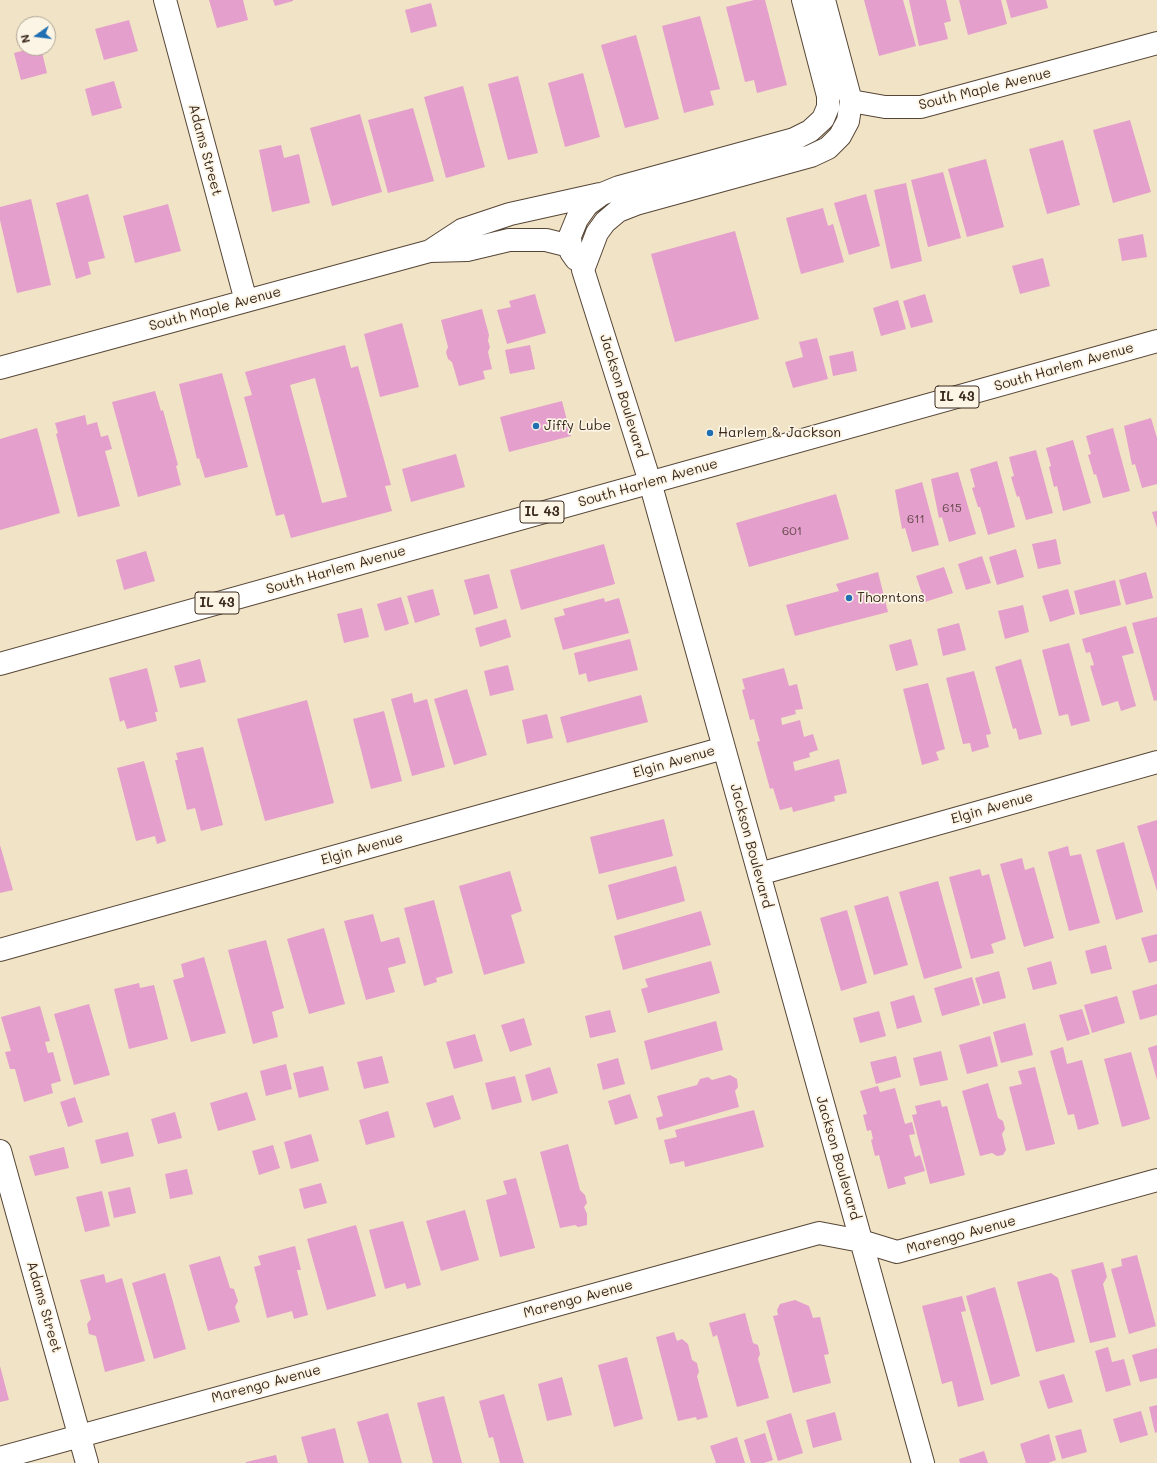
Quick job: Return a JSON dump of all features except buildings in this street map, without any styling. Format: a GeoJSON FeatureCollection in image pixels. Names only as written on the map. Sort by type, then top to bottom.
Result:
{"type":"FeatureCollection","features":[{"type":"Feature","properties":{"kind":"street","name":"Adams Street"},"geometry":{"type":"LineString","coordinates":[[165,0],[246,301]]}},
{"type":"Feature","properties":{"kind":"street","name":"South Maple Avenue"},"geometry":{"type":"LineString","coordinates":[[430,251],[462,230],[510,214],[602,194],[619,187],[794,139],[810,131],[823,119],[828,107],[828,96],[803,0]]}},
{"type":"Feature","properties":{"kind":"street"},"geometry":{"type":"LineString","coordinates":[[583,270],[597,233],[605,222],[618,211],[636,204],[811,156],[828,148],[840,136],[848,121],[851,101],[824,0]]}},
{"type":"Feature","properties":{"kind":"street","name":"South Maple Avenue"},"geometry":{"type":"LineString","coordinates":[[851,101],[885,107],[921,107],[1157,43]]}},
{"type":"Feature","properties":{"kind":"street","name":"South Maple Avenue"},"geometry":{"type":"LineString","coordinates":[[0,368],[430,251],[467,250],[509,240],[546,240],[570,246],[570,236],[577,219],[587,205],[602,194]]}},
{"type":"Feature","properties":{"kind":"street"},"geometry":{"type":"LineString","coordinates":[[570,246],[571,252],[583,270]]}},
{"type":"Feature","properties":{"kind":"street","name":"Jackson Boulevard"},"geometry":{"type":"LineString","coordinates":[[583,270],[650,482],[923,1463]]}},
{"type":"Feature","properties":{"kind":"street","name":"South Harlem Avenue"},"geometry":{"type":"LineString","coordinates":[[0,664],[1157,341]]}},
{"type":"Feature","properties":{"kind":"street","name":"Elgin Avenue"},"geometry":{"type":"LineString","coordinates":[[0,950],[724,748]]}},
{"type":"Feature","properties":{"kind":"street","name":"Elgin Avenue"},"geometry":{"type":"LineString","coordinates":[[759,874],[1157,762]]}},
{"type":"Feature","properties":{"kind":"street","name":"Adams Street"},"geometry":{"type":"LineString","coordinates":[[0,1151],[87,1463]]}},
{"type":"Feature","properties":{"kind":"street","name":"Marengo Avenue"},"geometry":{"type":"LineString","coordinates":[[0,1458],[819,1233],[861,1241],[897,1252],[1157,1180]]}},
{"type":"Feature","properties":{"kind":"place","name":"Jiffy Lube"},"geometry":{"type":"Point","coordinates":[536,426]}},
{"type":"Feature","properties":{"kind":"place","name":"Harlem & Jackson"},"geometry":{"type":"Point","coordinates":[710,433]}},
{"type":"Feature","properties":{"kind":"place","name":"Thorntons"},"geometry":{"type":"Point","coordinates":[849,598]}}]}
